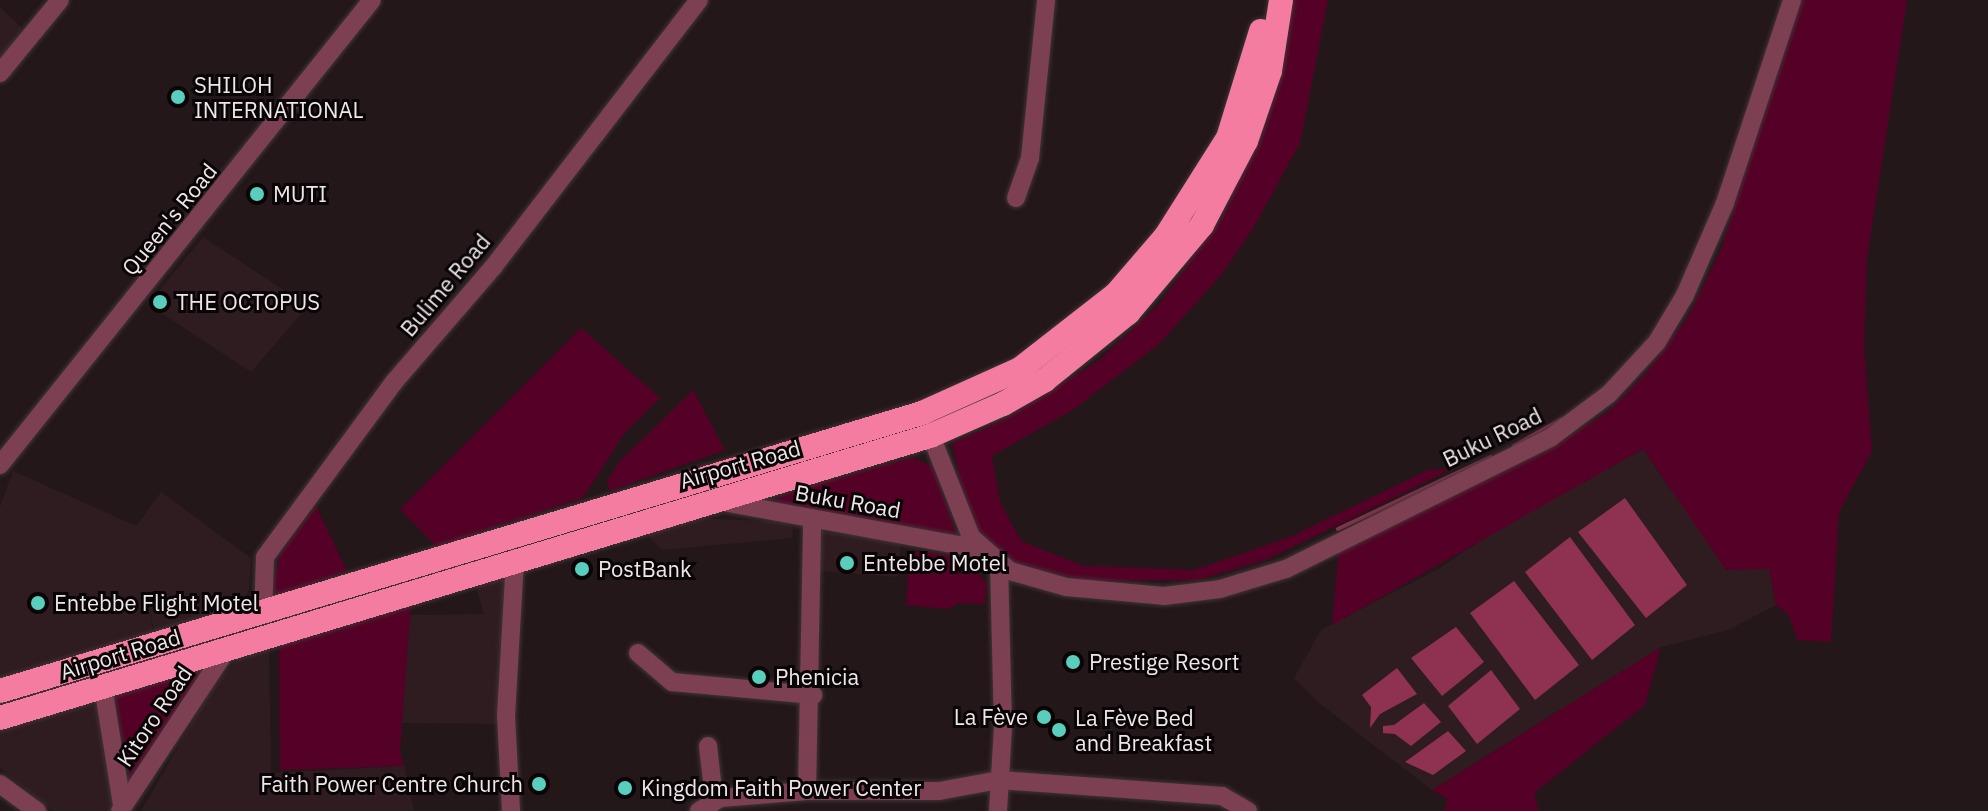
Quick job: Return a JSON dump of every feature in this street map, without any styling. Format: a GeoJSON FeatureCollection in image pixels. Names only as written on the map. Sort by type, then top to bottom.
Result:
{"type":"FeatureCollection","features":[{"type":"Feature","properties":{"kind":"highway","name":"Airport Road"},"geometry":{"type":"LineString","coordinates":[[0,718],[228,648],[358,597],[678,486],[926,424],[1020,369],[1116,294],[1150,256],[1228,138],[1254,61],[1264,0]]}},
{"type":"Feature","properties":{"kind":"highway","name":"Airport Road"},"geometry":{"type":"LineString","coordinates":[[0,691],[263,615],[358,597],[515,559],[709,499],[1045,380],[1128,313],[1179,257],[1246,141],[1270,71],[1281,0]]}},
{"type":"Feature","properties":{"kind":"street"},"geometry":{"type":"LineString","coordinates":[[0,73],[60,0]]}},
{"type":"Feature","properties":{"kind":"street","name":"Queen's Road"},"geometry":{"type":"LineString","coordinates":[[0,465],[372,0]]}},
{"type":"Feature","properties":{"kind":"street","name":"Bulime Road"},"geometry":{"type":"LineString","coordinates":[[263,615],[265,557],[394,382],[494,266],[699,0]]}},
{"type":"Feature","properties":{"kind":"street"},"geometry":{"type":"LineString","coordinates":[[1016,198],[1030,158],[1046,0]]}},
{"type":"Feature","properties":{"kind":"street","name":"Buku Road"},"geometry":{"type":"LineString","coordinates":[[926,424],[962,520],[979,549],[999,566],[1047,583],[1110,593],[1196,595],[1286,569],[1550,438],[1609,394],[1657,342],[1685,295],[1725,203],[1792,0]]}},
{"type":"Feature","properties":{"kind":"street","name":"Buku Road"},"geometry":{"type":"LineString","coordinates":[[678,486],[709,499],[979,549]]}},
{"type":"Feature","properties":{"kind":"street"},"geometry":{"type":"LineString","coordinates":[[807,791],[813,695],[812,520]]}},
{"type":"Feature","properties":{"kind":"street"},"geometry":{"type":"LineString","coordinates":[[511,811],[506,716],[515,559]]}},
{"type":"Feature","properties":{"kind":"street"},"geometry":{"type":"LineString","coordinates":[[998,811],[999,566]]}},
{"type":"Feature","properties":{"kind":"street","name":"Kitoro Road"},"geometry":{"type":"LineString","coordinates":[[121,808],[228,648]]}},
{"type":"Feature","properties":{"kind":"street"},"geometry":{"type":"LineString","coordinates":[[638,653],[672,682],[813,695]]}},
{"type":"Feature","properties":{"kind":"street"},"geometry":{"type":"LineString","coordinates":[[103,686],[121,808]]}},
{"type":"Feature","properties":{"kind":"street"},"geometry":{"type":"LineString","coordinates":[[708,746],[706,805],[807,791],[939,791],[999,780],[1243,806]]}},
{"type":"Feature","properties":{"kind":"street"},"geometry":{"type":"LineString","coordinates":[[0,784],[25,807]]}},
{"type":"Feature","properties":{"kind":"shaded area"},"geometry":{"type":"Polygon","coordinates":[[[1292,0],[1328,0],[1300,143],[1252,230],[1221,275],[1159,344],[1074,409],[992,456],[1000,502],[1021,541],[1083,566],[1194,570],[1292,536],[1428,470],[1452,469],[1266,560],[1197,580],[1085,581],[1002,559],[981,538],[965,505],[952,443],[1001,421],[1098,361],[1159,304],[1223,215],[1248,161],[1292,0]]]}},
{"type":"Feature","properties":{"kind":"shaded area"},"geometry":{"type":"Polygon","coordinates":[[[1799,0],[1907,0],[1867,258],[1864,346],[1872,451],[1839,512],[1831,642],[1798,640],[1788,614],[1776,605],[1769,569],[1726,570],[1643,449],[1332,625],[1339,547],[1544,452],[1608,412],[1646,373],[1689,315],[1721,249],[1799,0]]]}},
{"type":"Feature","properties":{"kind":"shaded area"},"geometry":{"type":"Polygon","coordinates":[[[0,7],[26,32],[0,66],[0,7]]]}},
{"type":"Feature","properties":{"kind":"shaded area"},"geometry":{"type":"Polygon","coordinates":[[[203,237],[308,306],[251,372],[148,304],[203,237]]]}},
{"type":"Feature","properties":{"kind":"shaded area"},"geometry":{"type":"Polygon","coordinates":[[[581,328],[660,398],[624,434],[583,498],[436,546],[400,509],[581,328]]]}},
{"type":"Feature","properties":{"kind":"shaded area"},"geometry":{"type":"Polygon","coordinates":[[[693,390],[725,450],[610,491],[607,481],[618,463],[693,390]]]}},
{"type":"Feature","properties":{"kind":"shaded area"},"geometry":{"type":"Polygon","coordinates":[[[1643,449],[1726,569],[1769,569],[1776,605],[1728,630],[1661,647],[1432,790],[1319,703],[1294,678],[1321,630],[1440,568],[1490,534],[1643,449]]]}},
{"type":"Feature","properties":{"kind":"shaded area"},"geometry":{"type":"Polygon","coordinates":[[[912,457],[933,467],[957,535],[765,505],[793,491],[912,457]]]}},
{"type":"Feature","properties":{"kind":"shaded area"},"geometry":{"type":"Polygon","coordinates":[[[13,471],[136,526],[161,492],[251,558],[249,590],[241,607],[154,633],[147,589],[153,634],[0,682],[0,507],[13,471]]]}},
{"type":"Feature","properties":{"kind":"shaded area"},"geometry":{"type":"Polygon","coordinates":[[[1625,498],[1687,585],[1646,618],[1578,532],[1625,498]]]}},
{"type":"Feature","properties":{"kind":"shaded area"},"geometry":{"type":"Polygon","coordinates":[[[316,506],[347,571],[280,595],[272,589],[280,554],[316,506]]]}},
{"type":"Feature","properties":{"kind":"shaded area"},"geometry":{"type":"Polygon","coordinates":[[[696,518],[786,522],[793,528],[792,538],[662,550],[643,530],[696,518]]]}},
{"type":"Feature","properties":{"kind":"shaded area"},"geometry":{"type":"Polygon","coordinates":[[[822,532],[901,541],[898,577],[818,571],[822,532]]]}},
{"type":"Feature","properties":{"kind":"shaded area"},"geometry":{"type":"Polygon","coordinates":[[[1570,537],[1635,625],[1592,660],[1525,572],[1570,537]]]}},
{"type":"Feature","properties":{"kind":"shaded area"},"geometry":{"type":"Polygon","coordinates":[[[919,551],[960,556],[970,564],[987,584],[985,604],[958,603],[948,609],[906,605],[909,555],[919,551]]]}},
{"type":"Feature","properties":{"kind":"shaded area"},"geometry":{"type":"Polygon","coordinates":[[[506,568],[501,724],[402,723],[409,615],[484,614],[473,576],[506,568]]]}},
{"type":"Feature","properties":{"kind":"shaded area"},"geometry":{"type":"Polygon","coordinates":[[[1514,581],[1579,665],[1535,700],[1470,613],[1514,581]]]}},
{"type":"Feature","properties":{"kind":"shaded area"},"geometry":{"type":"Polygon","coordinates":[[[411,602],[400,752],[404,766],[280,770],[279,643],[411,602]]]}},
{"type":"Feature","properties":{"kind":"shaded area"},"geometry":{"type":"Polygon","coordinates":[[[1456,627],[1484,662],[1442,696],[1411,658],[1456,627]]]}},
{"type":"Feature","properties":{"kind":"shaded area"},"geometry":{"type":"Polygon","coordinates":[[[230,629],[225,638],[0,706],[0,699],[230,629]]]}},
{"type":"Feature","properties":{"kind":"shaded area"},"geometry":{"type":"Polygon","coordinates":[[[269,643],[271,773],[404,766],[414,811],[141,811],[215,683],[245,652],[269,643]]]}},
{"type":"Feature","properties":{"kind":"shaded area"},"geometry":{"type":"Polygon","coordinates":[[[1661,647],[1645,705],[1534,793],[1539,811],[1444,811],[1448,799],[1432,790],[1661,647]]]}},
{"type":"Feature","properties":{"kind":"shaded area"},"geometry":{"type":"Polygon","coordinates":[[[208,660],[131,789],[115,696],[208,660]]]}},
{"type":"Feature","properties":{"kind":"shaded area"},"geometry":{"type":"Polygon","coordinates":[[[1397,668],[1417,694],[1380,714],[1370,728],[1371,707],[1362,695],[1397,668]]]}},
{"type":"Feature","properties":{"kind":"shaded area"},"geometry":{"type":"Polygon","coordinates":[[[1491,670],[1520,709],[1477,744],[1448,706],[1491,670]]]}},
{"type":"Feature","properties":{"kind":"shaded area"},"geometry":{"type":"Polygon","coordinates":[[[82,703],[98,708],[115,790],[111,811],[53,811],[0,768],[0,724],[82,703]]]}},
{"type":"Feature","properties":{"kind":"shaded area"},"geometry":{"type":"Polygon","coordinates":[[[1424,703],[1441,722],[1411,746],[1395,734],[1383,733],[1383,726],[1394,725],[1424,703]]]}},
{"type":"Feature","properties":{"kind":"shaded area"},"geometry":{"type":"Polygon","coordinates":[[[1448,731],[1466,751],[1433,775],[1405,762],[1448,731]]]}},
{"type":"Feature","properties":{"kind":"waterway"},"geometry":{"type":"LineString","coordinates":[[1514,446],[1562,419]]}},
{"type":"Feature","properties":{"kind":"waterway"},"geometry":{"type":"LineString","coordinates":[[1338,529],[1491,457]]}},
{"type":"Feature","properties":{"kind":"place","name":"SHILOH INTERNATIONAL"},"geometry":{"type":"Point","coordinates":[178,97]}},
{"type":"Feature","properties":{"kind":"place","name":"MUTI"},"geometry":{"type":"Point","coordinates":[257,194]}},
{"type":"Feature","properties":{"kind":"place","name":"THE OCTOPUS"},"geometry":{"type":"Point","coordinates":[160,302]}},
{"type":"Feature","properties":{"kind":"place","name":"Entebbe Motel"},"geometry":{"type":"Point","coordinates":[847,563]}},
{"type":"Feature","properties":{"kind":"place","name":"PostBank"},"geometry":{"type":"Point","coordinates":[582,569]}},
{"type":"Feature","properties":{"kind":"place","name":"Entebbe Flight Motel"},"geometry":{"type":"Point","coordinates":[38,603]}},
{"type":"Feature","properties":{"kind":"place","name":"Prestige Resort"},"geometry":{"type":"Point","coordinates":[1073,662]}},
{"type":"Feature","properties":{"kind":"place","name":"Phenicia"},"geometry":{"type":"Point","coordinates":[759,677]}},
{"type":"Feature","properties":{"kind":"place","name":"La Fève"},"geometry":{"type":"Point","coordinates":[1044,717]}},
{"type":"Feature","properties":{"kind":"place","name":"La Fève Bed and Breakfast"},"geometry":{"type":"Point","coordinates":[1059,730]}},
{"type":"Feature","properties":{"kind":"place","name":"Faith Power Centre Church"},"geometry":{"type":"Point","coordinates":[539,784]}},
{"type":"Feature","properties":{"kind":"place","name":"Kingdom Faith Power Center"},"geometry":{"type":"Point","coordinates":[625,788]}}]}
